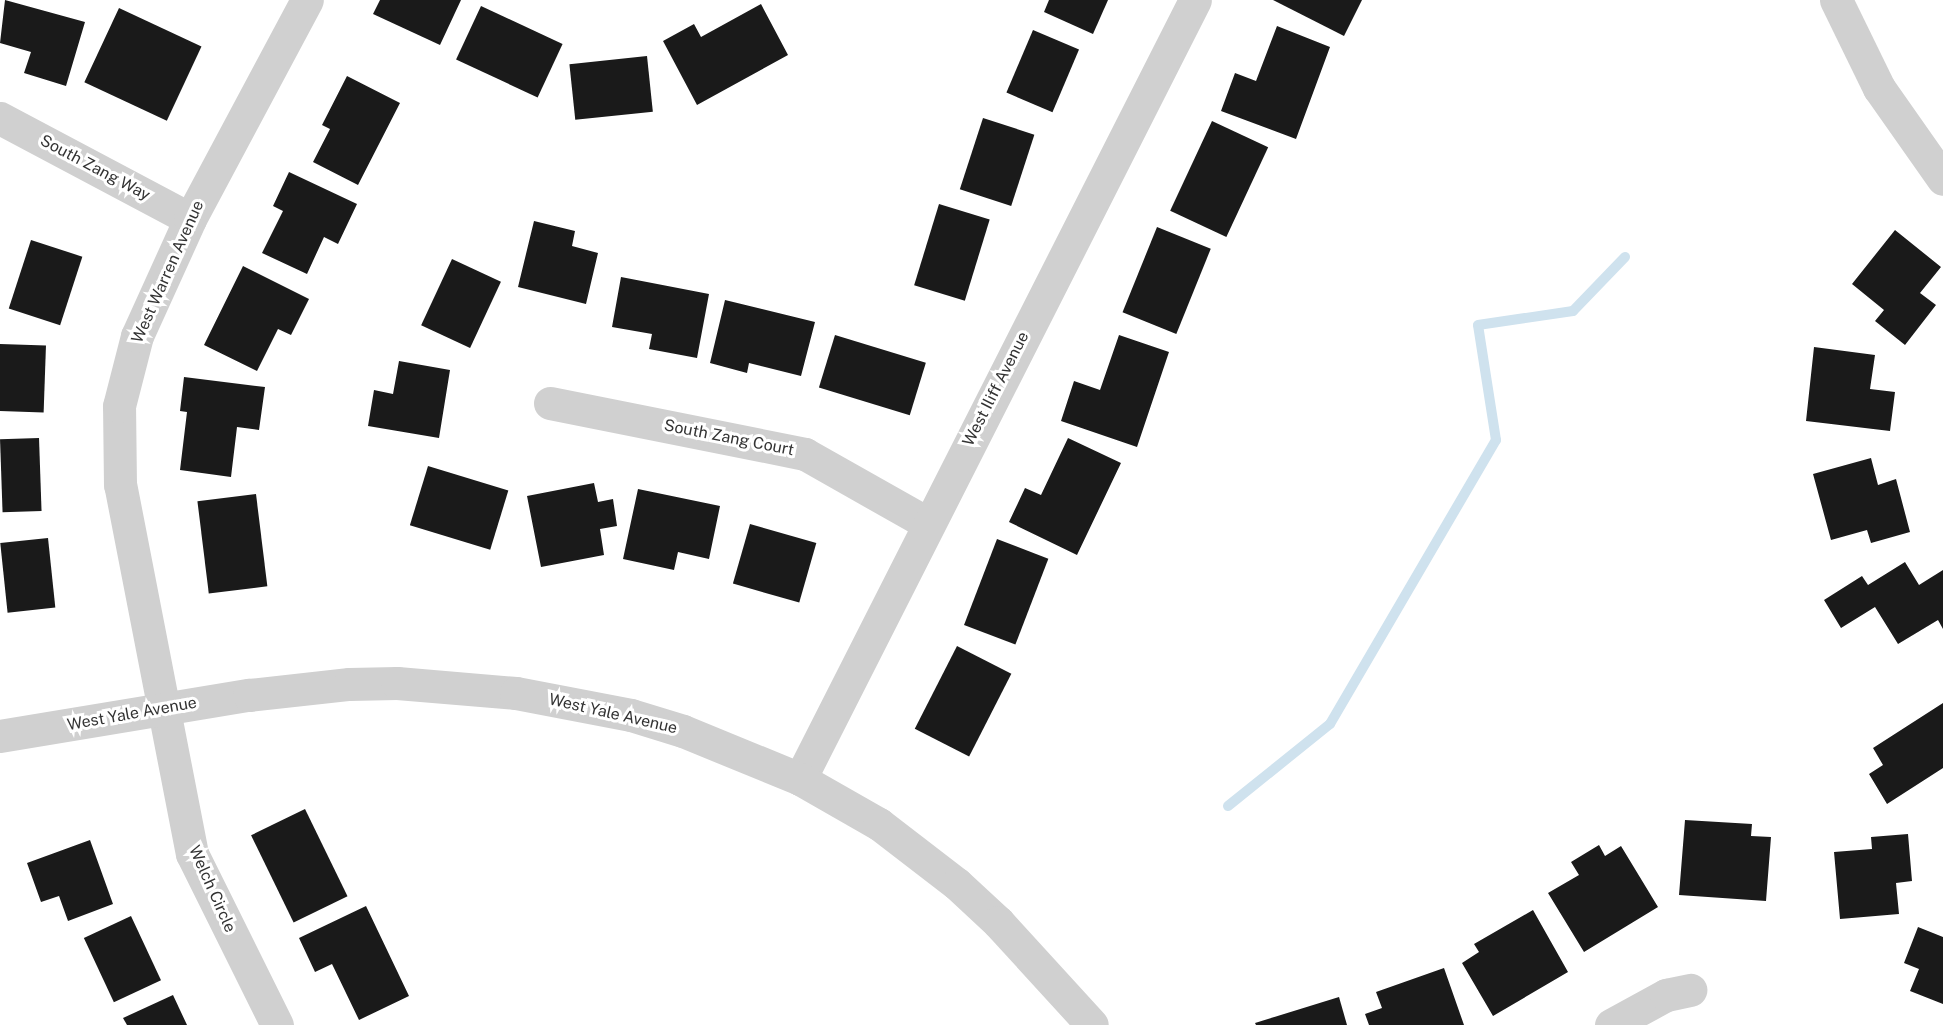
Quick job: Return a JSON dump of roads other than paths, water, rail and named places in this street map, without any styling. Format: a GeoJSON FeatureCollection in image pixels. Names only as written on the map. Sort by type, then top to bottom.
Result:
{"type":"FeatureCollection","features":[{"type":"Feature","properties":{"kind":"street","name":"West Warren Avenue"},"geometry":{"type":"LineString","coordinates":[[163,709],[120,485],[119,406],[137,336],[190,219],[307,0]]}},
{"type":"Feature","properties":{"kind":"street","name":"West Iliff Avenue"},"geometry":{"type":"LineString","coordinates":[[800,779],[927,523],[1195,0]]}},
{"type":"Feature","properties":{"kind":"street"},"geometry":{"type":"LineString","coordinates":[[1836,0],[1879,88],[1943,179]]}},
{"type":"Feature","properties":{"kind":"street","name":"South Zang Way"},"geometry":{"type":"LineString","coordinates":[[0,118],[190,219]]}},
{"type":"Feature","properties":{"kind":"street","name":"South Zang Court"},"geometry":{"type":"LineString","coordinates":[[550,403],[805,454],[927,523]]}},
{"type":"Feature","properties":{"kind":"street","name":"West Yale Avenue"},"geometry":{"type":"LineString","coordinates":[[0,736],[279,690],[349,684],[397,683],[516,693],[632,715],[702,738],[800,779],[879,824],[957,884],[1037,963],[1092,1025]]}},
{"type":"Feature","properties":{"kind":"street","name":"Welch Circle"},"geometry":{"type":"LineString","coordinates":[[163,709],[192,854],[277,1025]]}},
{"type":"Feature","properties":{"kind":"street"},"geometry":{"type":"LineString","coordinates":[[1611,1025],[1666,995],[1690,990]]}},
{"type":"Feature","properties":{"kind":"waterway"},"geometry":{"type":"LineString","coordinates":[[1228,806],[1330,724],[1496,440],[1478,325],[1573,311],[1625,257]]}}]}
